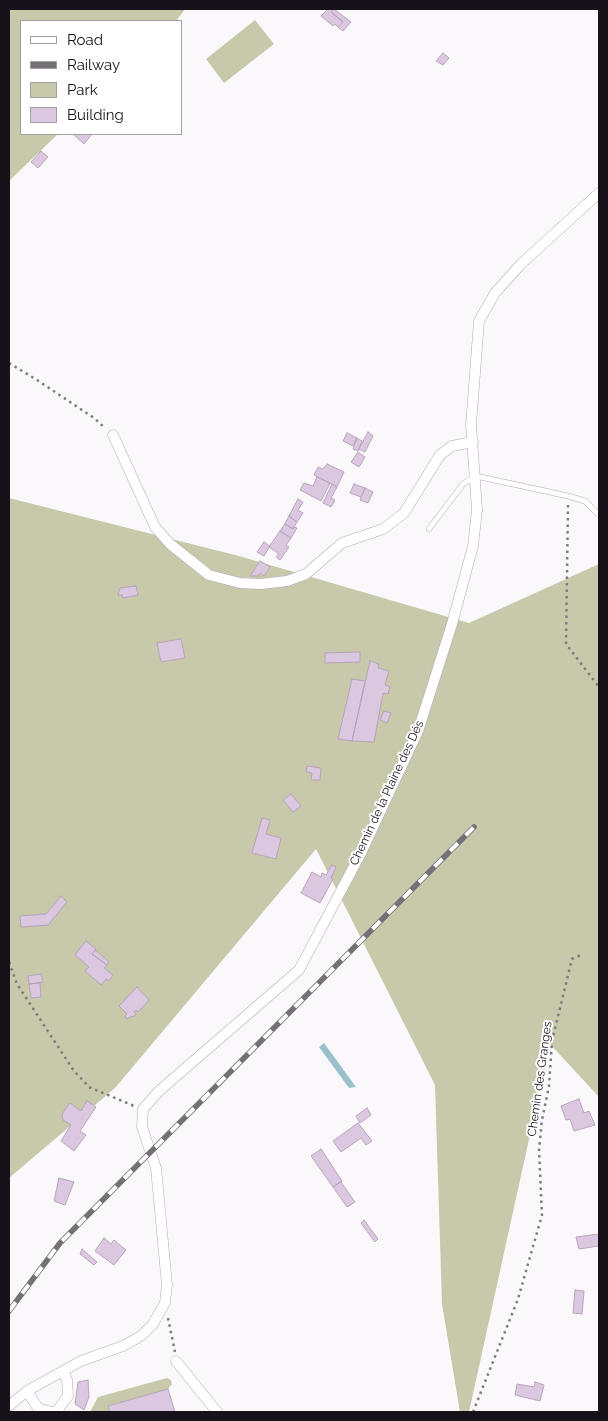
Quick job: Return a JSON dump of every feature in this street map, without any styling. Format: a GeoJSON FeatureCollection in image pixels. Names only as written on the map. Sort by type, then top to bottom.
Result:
{"type":"FeatureCollection","features":[{"type":"Feature","properties":{"kind":"street","name":"Chemin de la Plaine des Dés"},"geometry":{"type":"LineString","coordinates":[[143,1109],[159,1091],[299,970],[361,853],[418,731],[452,624],[474,546],[478,510],[471,425],[479,321],[495,293],[521,264],[599,194]]}},
{"type":"Feature","properties":{"kind":"street"},"geometry":{"type":"LineString","coordinates":[[112,435],[155,527],[170,544],[209,575],[240,583],[262,584],[287,580],[306,574],[342,543],[383,529],[404,513],[440,455],[452,446],[473,442]]}},
{"type":"Feature","properties":{"kind":"street"},"geometry":{"type":"LineString","coordinates":[[9,1406],[27,1392],[81,1361],[123,1346],[141,1336],[153,1324],[165,1303],[167,1285],[156,1168],[142,1127],[143,1109]]}},
{"type":"Feature","properties":{"kind":"street"},"geometry":{"type":"LineString","coordinates":[[176,1361],[217,1412]]}},
{"type":"Feature","properties":{"kind":"street"},"geometry":{"type":"LineString","coordinates":[[27,1392],[38,1408],[57,1412],[66,1402],[68,1396],[67,1380],[63,1371]]}},
{"type":"Feature","properties":{"kind":"lane"},"geometry":{"type":"LineString","coordinates":[[429,529],[463,484],[476,476],[585,501],[599,515]]}},
{"type":"Feature","properties":{"kind":"path"},"geometry":{"type":"LineString","coordinates":[[9,363],[94,418],[112,435]]}},
{"type":"Feature","properties":{"kind":"path"},"geometry":{"type":"LineString","coordinates":[[568,496],[566,644],[599,687]]}},
{"type":"Feature","properties":{"kind":"path","name":"Chemin des Granges"},"geometry":{"type":"LineString","coordinates":[[473,1412],[518,1299],[542,1215],[540,1150],[542,1120],[549,1086],[552,1041],[572,959],[583,954]]}},
{"type":"Feature","properties":{"kind":"path"},"geometry":{"type":"LineString","coordinates":[[9,962],[17,984],[74,1071],[89,1087],[143,1109]]}},
{"type":"Feature","properties":{"kind":"path"},"geometry":{"type":"LineString","coordinates":[[165,1303],[176,1361]]}},
{"type":"Feature","properties":{"kind":"green space"},"geometry":{"type":"Polygon","coordinates":[[[9,9],[185,9],[177,20],[20,20],[20,135],[57,135],[9,181],[9,9]]]}},
{"type":"Feature","properties":{"kind":"green space"},"geometry":{"type":"Polygon","coordinates":[[[255,20],[274,44],[224,83],[206,59],[255,20]]]}},
{"type":"Feature","properties":{"kind":"green space"},"geometry":{"type":"Polygon","coordinates":[[[9,498],[239,556],[469,623],[599,564],[599,1097],[550,1044],[469,1412],[460,1412],[442,1304],[435,1085],[316,849],[115,1088],[9,1178],[9,498]]]}},
{"type":"Feature","properties":{"kind":"green space"},"geometry":{"type":"Polygon","coordinates":[[[167,1378],[171,1380],[172,1384],[168,1389],[108,1406],[110,1412],[90,1412],[98,1397],[167,1378]]]}},
{"type":"Feature","properties":{"kind":"water"},"geometry":{"type":"Polygon","coordinates":[[[324,1043],[356,1087],[349,1088],[319,1047],[324,1043]]]}},
{"type":"Feature","properties":{"kind":"building"},"geometry":{"type":"Polygon","coordinates":[[[328,9],[334,9],[331,12],[343,22],[338,27],[335,24],[333,26],[321,16],[328,9]]]}},
{"type":"Feature","properties":{"kind":"building"},"geometry":{"type":"Polygon","coordinates":[[[334,9],[351,22],[343,31],[338,27],[343,22],[331,12],[334,9]]]}},
{"type":"Feature","properties":{"kind":"building"},"geometry":{"type":"Polygon","coordinates":[[[443,53],[449,58],[443,65],[436,61],[443,53]]]}},
{"type":"Feature","properties":{"kind":"building"},"geometry":{"type":"Polygon","coordinates":[[[74,135],[91,135],[84,144],[74,135]]]}},
{"type":"Feature","properties":{"kind":"building"},"geometry":{"type":"Polygon","coordinates":[[[41,151],[48,157],[38,168],[31,162],[41,151]]]}},
{"type":"Feature","properties":{"kind":"building"},"geometry":{"type":"Polygon","coordinates":[[[368,432],[373,436],[365,452],[359,449],[368,432]]]}},
{"type":"Feature","properties":{"kind":"building"},"geometry":{"type":"Polygon","coordinates":[[[347,433],[357,438],[353,446],[343,441],[347,433]]]}},
{"type":"Feature","properties":{"kind":"building"},"geometry":{"type":"Polygon","coordinates":[[[357,438],[362,441],[358,451],[353,449],[357,438]]]}},
{"type":"Feature","properties":{"kind":"building"},"geometry":{"type":"Polygon","coordinates":[[[358,452],[365,457],[359,467],[351,462],[358,452]]]}},
{"type":"Feature","properties":{"kind":"building"},"geometry":{"type":"Polygon","coordinates":[[[327,464],[344,472],[337,487],[314,475],[318,467],[323,469],[327,464]]]}},
{"type":"Feature","properties":{"kind":"building"},"geometry":{"type":"Polygon","coordinates":[[[317,477],[330,483],[321,501],[300,490],[304,483],[313,486],[317,477]]]}},
{"type":"Feature","properties":{"kind":"building"},"geometry":{"type":"Polygon","coordinates":[[[332,484],[337,487],[331,498],[335,500],[331,507],[323,503],[332,484]]]}},
{"type":"Feature","properties":{"kind":"building"},"geometry":{"type":"Polygon","coordinates":[[[354,484],[365,488],[361,497],[350,493],[354,484]]]}},
{"type":"Feature","properties":{"kind":"building"},"geometry":{"type":"Polygon","coordinates":[[[365,488],[373,492],[368,503],[360,500],[365,488]]]}},
{"type":"Feature","properties":{"kind":"building"},"geometry":{"type":"Polygon","coordinates":[[[298,499],[303,502],[298,510],[303,513],[297,522],[289,516],[298,499]]]}},
{"type":"Feature","properties":{"kind":"building"},"geometry":{"type":"Polygon","coordinates":[[[289,516],[297,522],[293,529],[285,524],[289,516]]]}},
{"type":"Feature","properties":{"kind":"building"},"geometry":{"type":"Polygon","coordinates":[[[285,524],[293,529],[294,527],[297,528],[291,538],[280,531],[285,524]]]}},
{"type":"Feature","properties":{"kind":"building"},"geometry":{"type":"Polygon","coordinates":[[[280,531],[291,538],[286,545],[289,547],[280,560],[276,557],[279,554],[269,547],[280,531]]]}},
{"type":"Feature","properties":{"kind":"building"},"geometry":{"type":"Polygon","coordinates":[[[264,542],[270,546],[264,556],[257,552],[264,542]]]}},
{"type":"Feature","properties":{"kind":"building"},"geometry":{"type":"Polygon","coordinates":[[[260,561],[270,567],[264,576],[260,573],[258,576],[250,576],[260,561]]]}},
{"type":"Feature","properties":{"kind":"building"},"geometry":{"type":"Polygon","coordinates":[[[136,586],[138,595],[123,598],[122,595],[118,595],[120,588],[136,586]]]}},
{"type":"Feature","properties":{"kind":"building"},"geometry":{"type":"Polygon","coordinates":[[[181,639],[185,658],[161,662],[157,643],[181,639]]]}},
{"type":"Feature","properties":{"kind":"building"},"geometry":{"type":"Polygon","coordinates":[[[360,652],[360,662],[325,663],[325,653],[360,652]]]}},
{"type":"Feature","properties":{"kind":"building"},"geometry":{"type":"Polygon","coordinates":[[[370,661],[379,664],[378,668],[389,671],[385,685],[390,687],[388,694],[383,693],[374,742],[352,741],[370,661]]]}},
{"type":"Feature","properties":{"kind":"building"},"geometry":{"type":"Polygon","coordinates":[[[352,679],[365,681],[352,741],[338,739],[352,679]]]}},
{"type":"Feature","properties":{"kind":"building"},"geometry":{"type":"Polygon","coordinates":[[[384,711],[391,713],[387,723],[380,720],[384,711]]]}},
{"type":"Feature","properties":{"kind":"building"},"geometry":{"type":"Polygon","coordinates":[[[307,766],[321,768],[320,780],[311,780],[312,773],[306,772],[307,766]]]}},
{"type":"Feature","properties":{"kind":"building"},"geometry":{"type":"Polygon","coordinates":[[[291,794],[301,806],[293,812],[283,800],[291,794]]]}},
{"type":"Feature","properties":{"kind":"building"},"geometry":{"type":"Polygon","coordinates":[[[262,818],[270,820],[266,834],[281,838],[276,859],[252,853],[262,818]]]}},
{"type":"Feature","properties":{"kind":"building"},"geometry":{"type":"Polygon","coordinates":[[[332,865],[336,867],[331,878],[333,879],[320,903],[301,893],[312,872],[321,877],[322,873],[326,875],[332,865]]]}},
{"type":"Feature","properties":{"kind":"building"},"geometry":{"type":"Polygon","coordinates":[[[61,896],[67,902],[48,925],[21,927],[20,916],[46,914],[61,896]]]}},
{"type":"Feature","properties":{"kind":"building"},"geometry":{"type":"Polygon","coordinates":[[[86,941],[96,949],[92,954],[107,965],[104,968],[113,975],[109,981],[106,979],[101,985],[85,971],[89,967],[75,955],[86,941]]]}},
{"type":"Feature","properties":{"kind":"building"},"geometry":{"type":"Polygon","coordinates":[[[95,950],[109,962],[107,965],[92,954],[95,950]]]}},
{"type":"Feature","properties":{"kind":"building"},"geometry":{"type":"Polygon","coordinates":[[[41,974],[43,982],[29,984],[28,976],[41,974]]]}},
{"type":"Feature","properties":{"kind":"building"},"geometry":{"type":"Polygon","coordinates":[[[40,983],[41,997],[31,998],[29,984],[40,983]]]}},
{"type":"Feature","properties":{"kind":"building"},"geometry":{"type":"Polygon","coordinates":[[[137,987],[149,1000],[138,1012],[136,1010],[134,1012],[136,1014],[133,1017],[127,1019],[125,1016],[127,1014],[119,1006],[137,987]]]}},
{"type":"Feature","properties":{"kind":"building"},"geometry":{"type":"Polygon","coordinates":[[[579,1099],[584,1113],[589,1111],[595,1125],[574,1131],[570,1119],[566,1120],[561,1106],[579,1099]]]}},
{"type":"Feature","properties":{"kind":"building"},"geometry":{"type":"Polygon","coordinates":[[[87,1101],[96,1107],[80,1131],[86,1135],[74,1151],[61,1141],[71,1125],[63,1120],[62,1114],[70,1103],[81,1111],[87,1101]]]}},
{"type":"Feature","properties":{"kind":"building"},"geometry":{"type":"Polygon","coordinates":[[[367,1108],[371,1115],[360,1123],[356,1116],[367,1108]]]}},
{"type":"Feature","properties":{"kind":"building"},"geometry":{"type":"Polygon","coordinates":[[[358,1123],[372,1141],[366,1145],[361,1138],[341,1152],[333,1141],[358,1123]]]}},
{"type":"Feature","properties":{"kind":"building"},"geometry":{"type":"Polygon","coordinates":[[[321,1149],[342,1181],[333,1187],[311,1156],[321,1149]]]}},
{"type":"Feature","properties":{"kind":"building"},"geometry":{"type":"Polygon","coordinates":[[[59,1178],[74,1182],[65,1205],[54,1201],[59,1178]]]}},
{"type":"Feature","properties":{"kind":"building"},"geometry":{"type":"Polygon","coordinates":[[[341,1182],[355,1202],[347,1207],[333,1187],[341,1182]]]}},
{"type":"Feature","properties":{"kind":"building"},"geometry":{"type":"Polygon","coordinates":[[[364,1220],[378,1239],[375,1242],[361,1223],[364,1220]]]}},
{"type":"Feature","properties":{"kind":"building"},"geometry":{"type":"Polygon","coordinates":[[[599,1234],[599,1246],[579,1249],[576,1237],[599,1234]]]}},
{"type":"Feature","properties":{"kind":"building"},"geometry":{"type":"Polygon","coordinates":[[[104,1238],[111,1244],[114,1240],[126,1250],[114,1265],[95,1251],[104,1238]]]}},
{"type":"Feature","properties":{"kind":"building"},"geometry":{"type":"Polygon","coordinates":[[[82,1249],[97,1262],[94,1265],[80,1254],[82,1249]]]}},
{"type":"Feature","properties":{"kind":"building"},"geometry":{"type":"Polygon","coordinates":[[[575,1290],[584,1291],[582,1314],[573,1313],[575,1290]]]}},
{"type":"Feature","properties":{"kind":"building"},"geometry":{"type":"Polygon","coordinates":[[[88,1380],[89,1397],[84,1410],[75,1404],[78,1382],[88,1380]]]}},
{"type":"Feature","properties":{"kind":"building"},"geometry":{"type":"Polygon","coordinates":[[[535,1382],[544,1385],[540,1401],[515,1395],[517,1384],[534,1387],[535,1382]]]}},
{"type":"Feature","properties":{"kind":"building"},"geometry":{"type":"Polygon","coordinates":[[[168,1389],[175,1412],[110,1412],[108,1406],[168,1389]]]}},
{"type":"Feature","properties":{"kind":"railway"},"geometry":{"type":"LineString","coordinates":[[9,1311],[60,1243],[474,827]]}}]}
